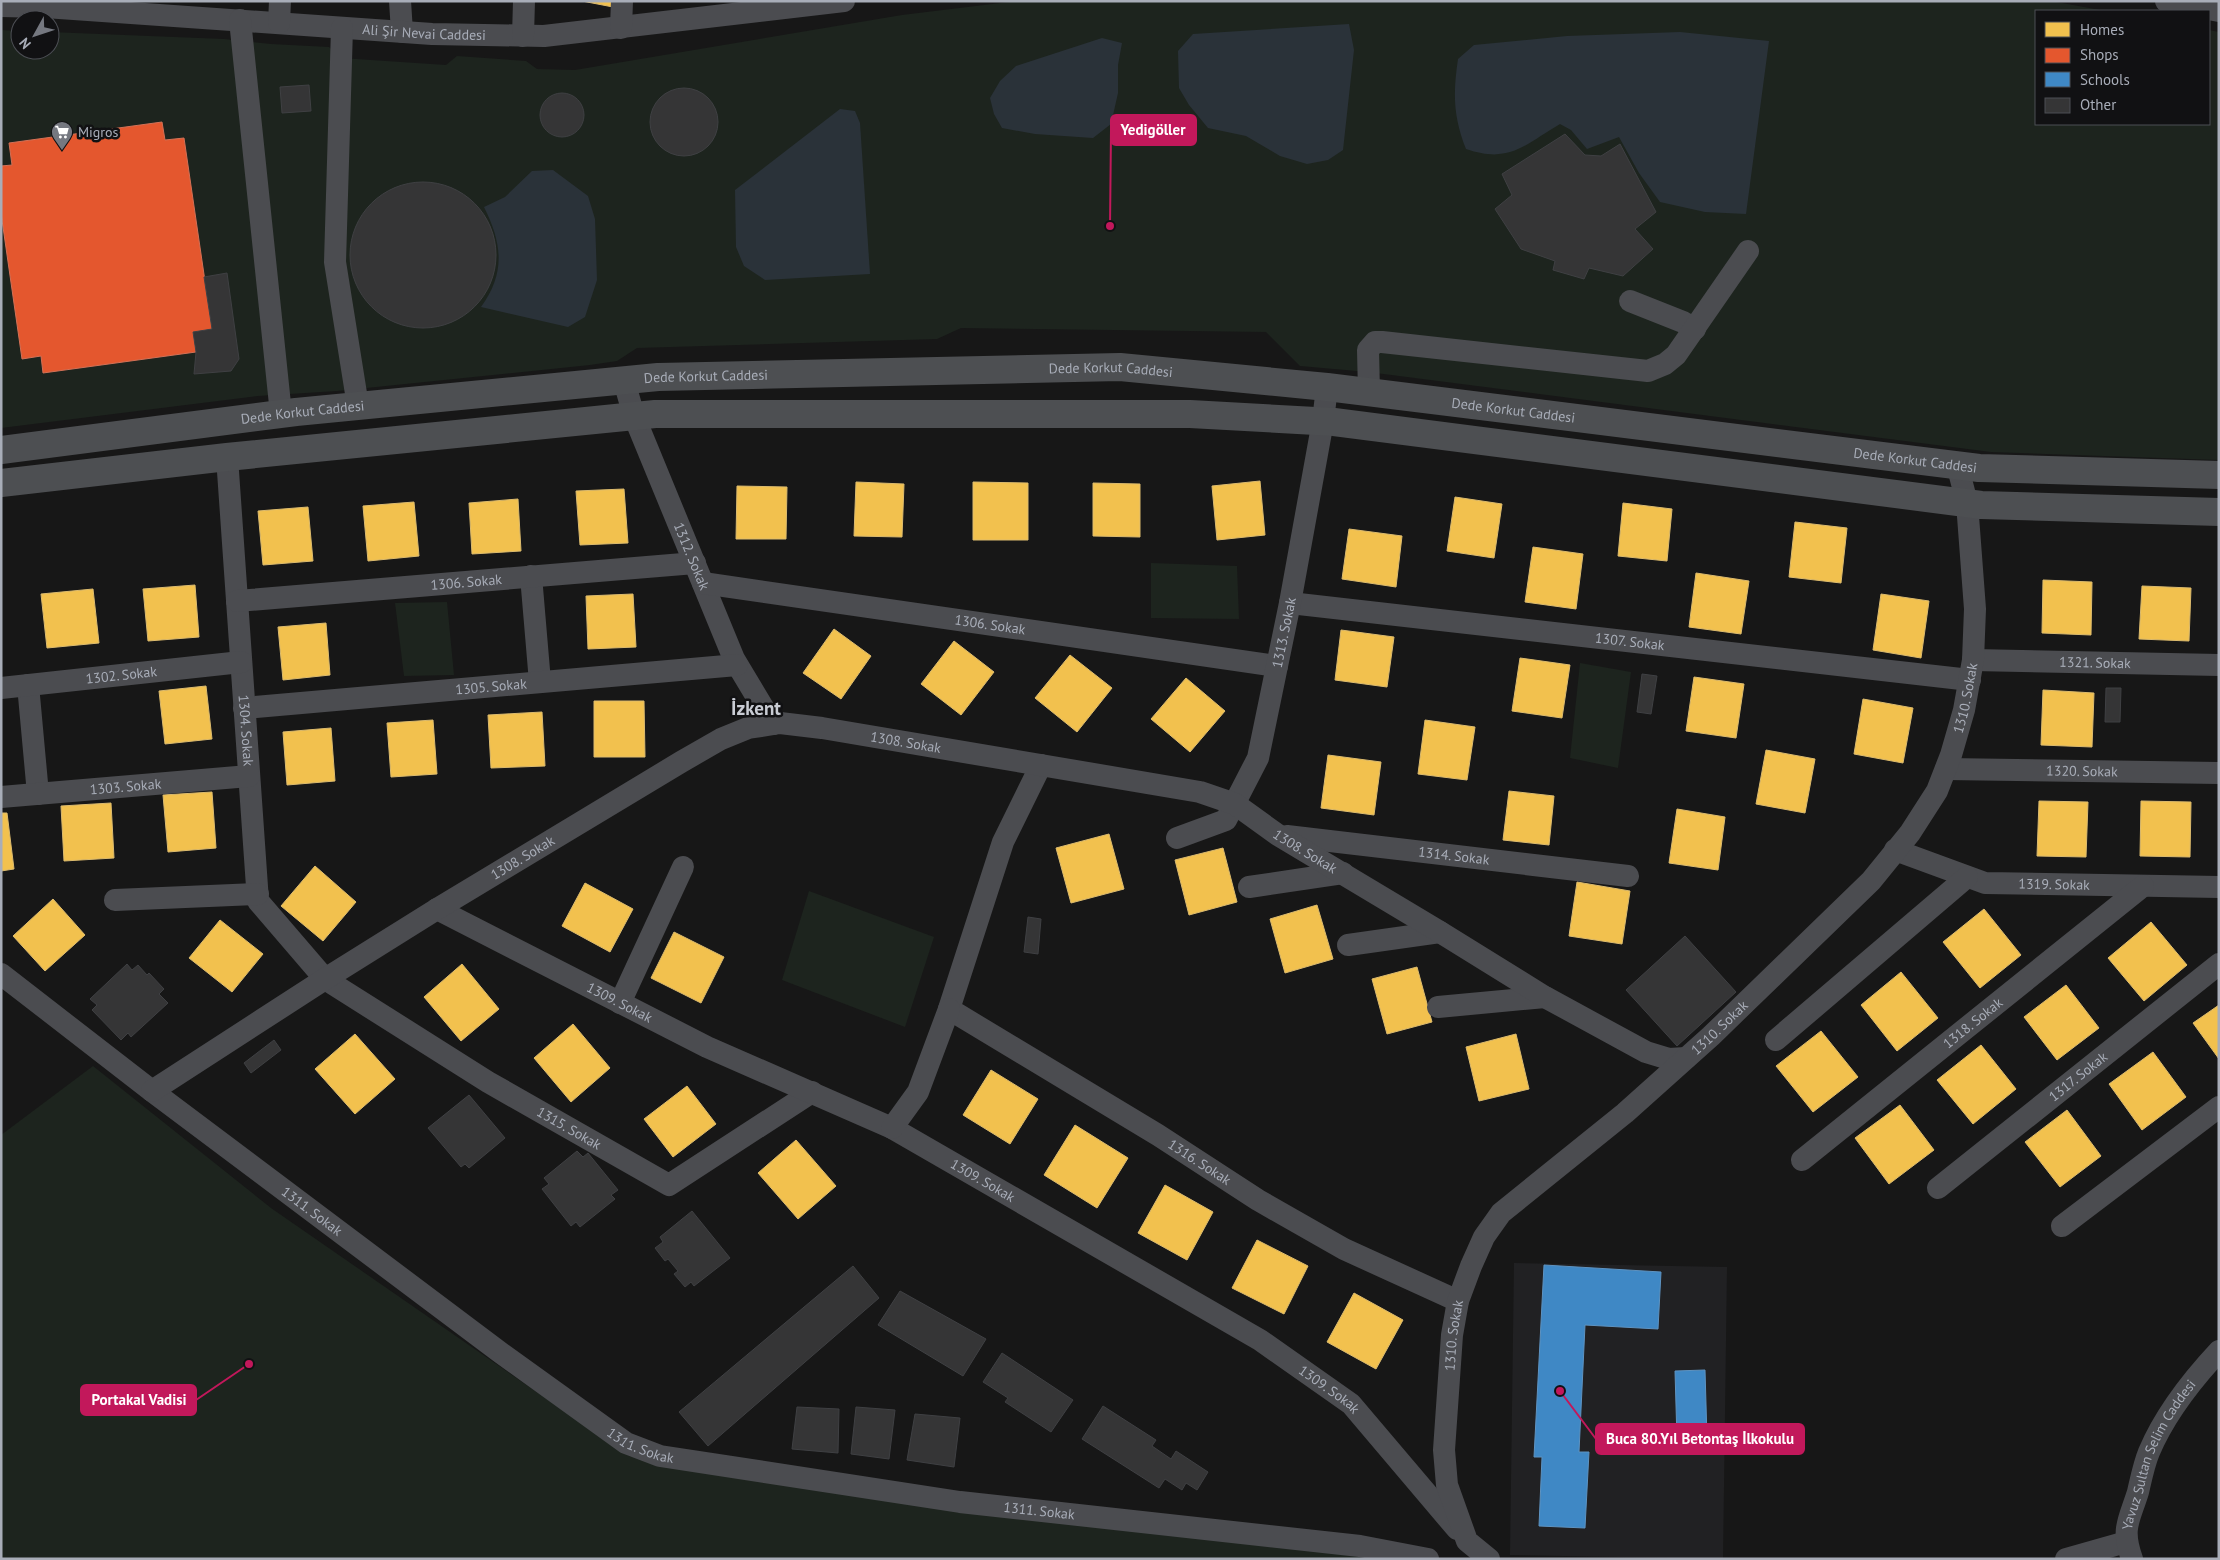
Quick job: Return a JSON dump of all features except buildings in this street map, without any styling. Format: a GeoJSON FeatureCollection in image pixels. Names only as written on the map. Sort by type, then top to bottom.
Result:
{"type":"FeatureCollection","features":[{"type":"Feature","properties":{"kind":"main road","name":"Dede Korkut Caddesi"},"geometry":{"type":"LineString","coordinates":[[1,450],[281,414],[658,377],[1120,367],[1327,387],[1979,468],[2219,475]]}},
{"type":"Feature","properties":{"kind":"main road"},"geometry":{"type":"LineString","coordinates":[[1,484],[227,457],[655,414],[1190,414],[1323,421],[1967,504],[2219,512]]}},
{"type":"Feature","properties":{"kind":"street"},"geometry":{"type":"LineString","coordinates":[[400,1],[402,32]]}},
{"type":"Feature","properties":{"kind":"street"},"geometry":{"type":"LineString","coordinates":[[523,36],[524,1]]}},
{"type":"Feature","properties":{"kind":"street"},"geometry":{"type":"LineString","coordinates":[[621,28],[622,1]]}},
{"type":"Feature","properties":{"kind":"street","name":"Ali Şir Nevai Caddesi"},"geometry":{"type":"LineString","coordinates":[[1,6],[46,4],[240,20],[280,12],[342,28],[402,32],[544,36],[621,28],[754,7],[844,1]]}},
{"type":"Feature","properties":{"kind":"street"},"geometry":{"type":"LineString","coordinates":[[2166,1],[2219,11]]}},
{"type":"Feature","properties":{"kind":"street"},"geometry":{"type":"LineString","coordinates":[[240,20],[281,414]]}},
{"type":"Feature","properties":{"kind":"street"},"geometry":{"type":"LineString","coordinates":[[342,28],[335,262],[358,406]]}},
{"type":"Feature","properties":{"kind":"street"},"geometry":{"type":"LineString","coordinates":[[1369,392],[1367,358],[1370,346],[1375,342],[1648,371],[1665,364],[1676,355],[1748,251]]}},
{"type":"Feature","properties":{"kind":"street"},"geometry":{"type":"LineString","coordinates":[[1630,301],[1683,322],[1694,329]]}},
{"type":"Feature","properties":{"kind":"street","name":"1312. Sokak"},"geometry":{"type":"LineString","coordinates":[[624,381],[634,416],[737,665],[773,724]]}},
{"type":"Feature","properties":{"kind":"street","name":"1313. Sokak"},"geometry":{"type":"LineString","coordinates":[[1177,838],[1226,820],[1258,758],[1290,603],[1323,421],[1327,387]]}},
{"type":"Feature","properties":{"kind":"street","name":"1304. Sokak"},"geometry":{"type":"LineString","coordinates":[[227,457],[258,901],[325,979]]}},
{"type":"Feature","properties":{"kind":"street","name":"1310. Sokak"},"geometry":{"type":"LineString","coordinates":[[1467,1541],[1447,1485],[1444,1450],[1452,1335],[1458,1301],[1470,1266],[1484,1237],[1500,1213],[1625,1113],[1686,1058],[1871,881],[1896,850],[1937,791],[1954,746],[1971,670],[1975,608],[1967,504],[1958,464]]}},
{"type":"Feature","properties":{"kind":"street","name":"1306. Sokak"},"geometry":{"type":"LineString","coordinates":[[237,600],[531,576],[699,573],[1277,666]]}},
{"type":"Feature","properties":{"kind":"street"},"geometry":{"type":"LineString","coordinates":[[531,576],[540,682]]}},
{"type":"Feature","properties":{"kind":"street","name":"1307. Sokak"},"geometry":{"type":"LineString","coordinates":[[1290,603],[1971,670]]}},
{"type":"Feature","properties":{"kind":"street","name":"1302. Sokak"},"geometry":{"type":"LineString","coordinates":[[1,688],[241,662]]}},
{"type":"Feature","properties":{"kind":"street","name":"1305. Sokak"},"geometry":{"type":"LineString","coordinates":[[244,708],[737,665]]}},
{"type":"Feature","properties":{"kind":"street","name":"1321. Sokak"},"geometry":{"type":"LineString","coordinates":[[1971,670],[2219,665]]}},
{"type":"Feature","properties":{"kind":"street"},"geometry":{"type":"LineString","coordinates":[[28,685],[38,794]]}},
{"type":"Feature","properties":{"kind":"street","name":"1308. Sokak"},"geometry":{"type":"LineString","coordinates":[[152,1091],[437,909],[713,744],[748,728],[773,724],[822,728],[1200,792],[1235,804],[1278,835],[1545,997],[1646,1052],[1669,1059],[1686,1058]]}},
{"type":"Feature","properties":{"kind":"street"},"geometry":{"type":"LineString","coordinates":[[892,1128],[918,1092],[949,1009],[1003,842],[1041,765]]}},
{"type":"Feature","properties":{"kind":"street","name":"1320. Sokak"},"geometry":{"type":"LineString","coordinates":[[1946,769],[2219,773]]}},
{"type":"Feature","properties":{"kind":"street","name":"1303. Sokak"},"geometry":{"type":"LineString","coordinates":[[1,797],[249,776]]}},
{"type":"Feature","properties":{"kind":"street","name":"1314. Sokak"},"geometry":{"type":"LineString","coordinates":[[1278,835],[1628,876]]}},
{"type":"Feature","properties":{"kind":"street","name":"1319. Sokak"},"geometry":{"type":"LineString","coordinates":[[1896,850],[1985,883],[2219,887]]}},
{"type":"Feature","properties":{"kind":"street"},"geometry":{"type":"LineString","coordinates":[[620,1003],[682,867]]}},
{"type":"Feature","properties":{"kind":"street"},"geometry":{"type":"LineString","coordinates":[[1249,888],[1342,873]]}},
{"type":"Feature","properties":{"kind":"street"},"geometry":{"type":"LineString","coordinates":[[1776,1040],[1967,877]]}},
{"type":"Feature","properties":{"kind":"street","name":"1318. Sokak"},"geometry":{"type":"LineString","coordinates":[[1802,1160],[2143,886]]}},
{"type":"Feature","properties":{"kind":"street"},"geometry":{"type":"LineString","coordinates":[[115,900],[258,894]]}},
{"type":"Feature","properties":{"kind":"street","name":"1309. Sokak"},"geometry":{"type":"LineString","coordinates":[[437,909],[707,1047],[892,1128],[1260,1340],[1352,1404],[1467,1541]]}},
{"type":"Feature","properties":{"kind":"street"},"geometry":{"type":"LineString","coordinates":[[1348,945],[1440,932]]}},
{"type":"Feature","properties":{"kind":"street","name":"1317. Sokak"},"geometry":{"type":"LineString","coordinates":[[1938,1188],[2219,964]]}},
{"type":"Feature","properties":{"kind":"street","name":"1311. Sokak"},"geometry":{"type":"LineString","coordinates":[[1,974],[152,1091],[501,1353],[626,1442],[660,1456],[960,1502],[1360,1546],[1428,1559]]}},
{"type":"Feature","properties":{"kind":"street","name":"1315. Sokak"},"geometry":{"type":"LineString","coordinates":[[325,979],[488,1082],[669,1185],[812,1092]]}},
{"type":"Feature","properties":{"kind":"street"},"geometry":{"type":"LineString","coordinates":[[1438,1007],[1545,997]]}},
{"type":"Feature","properties":{"kind":"street","name":"1316. Sokak"},"geometry":{"type":"LineString","coordinates":[[949,1009],[1158,1135],[1258,1200],[1344,1249],[1458,1301]]}},
{"type":"Feature","properties":{"kind":"street"},"geometry":{"type":"LineString","coordinates":[[2062,1226],[2219,1107]]}},
{"type":"Feature","properties":{"kind":"street","name":"Yavuz Sultan Selim Caddesi"},"geometry":{"type":"LineString","coordinates":[[2146,1559],[2129,1550],[2126,1528],[2148,1453],[2169,1413],[2198,1373],[2219,1351]]}},
{"type":"Feature","properties":{"kind":"street"},"geometry":{"type":"LineString","coordinates":[[1467,1541],[1489,1559]]}},
{"type":"Feature","properties":{"kind":"street"},"geometry":{"type":"LineString","coordinates":[[2066,1559],[2129,1550]]}},
{"type":"Feature","properties":{"kind":"shaded area"},"geometry":{"type":"Polygon","coordinates":[[[1017,1],[2051,1],[2100,10],[2035,10],[2035,125],[2210,125],[2210,30],[2219,32],[2219,460],[1991,452],[1368,372],[1300,366],[1266,332],[961,328],[937,339],[637,348],[617,361],[590,365],[337,391],[258,396],[1,428],[1,30],[10,30],[10,60],[60,60],[60,32],[224,39],[329,47],[341,58],[446,65],[457,56],[526,61],[537,69],[575,70],[902,15],[1017,1]]]}},
{"type":"Feature","properties":{"kind":"shaded area"},"geometry":{"type":"Polygon","coordinates":[[[1349,24],[1354,50],[1343,150],[1328,160],[1307,164],[1280,156],[1246,136],[1208,128],[1189,105],[1179,88],[1178,51],[1193,34],[1349,24]]]}},
{"type":"Feature","properties":{"kind":"shaded area"},"geometry":{"type":"Polygon","coordinates":[[[1680,32],[1769,41],[1746,214],[1705,212],[1660,202],[1639,173],[1619,137],[1587,149],[1571,130],[1560,124],[1526,145],[1506,153],[1481,153],[1466,149],[1456,115],[1455,83],[1458,59],[1474,45],[1567,36],[1680,32]]]}},
{"type":"Feature","properties":{"kind":"shaded area"},"geometry":{"type":"Polygon","coordinates":[[[1102,38],[1122,43],[1118,65],[1118,93],[1111,124],[1093,138],[1035,134],[1002,128],[994,114],[990,98],[1000,81],[1016,66],[1102,38]]]}},
{"type":"Feature","properties":{"kind":"shaded area"},"geometry":{"type":"Polygon","coordinates":[[[840,109],[855,111],[860,123],[870,274],[765,280],[744,266],[736,247],[735,190],[840,109]]]}},
{"type":"Feature","properties":{"kind":"shaded area"},"geometry":{"type":"Polygon","coordinates":[[[553,170],[588,196],[595,219],[597,280],[585,317],[568,327],[481,307],[495,282],[499,258],[495,233],[484,207],[505,197],[532,171],[553,170]]]}},
{"type":"Feature","properties":{"kind":"shaded area"},"geometry":{"type":"Polygon","coordinates":[[[1151,563],[1237,566],[1239,619],[1151,618],[1151,563]]]}},
{"type":"Feature","properties":{"kind":"shaded area"},"geometry":{"type":"Polygon","coordinates":[[[447,602],[454,675],[404,676],[395,603],[447,602]]]}},
{"type":"Feature","properties":{"kind":"shaded area"},"geometry":{"type":"Polygon","coordinates":[[[1580,663],[1631,672],[1618,768],[1570,758],[1580,663]]]}},
{"type":"Feature","properties":{"kind":"shaded area"},"geometry":{"type":"Polygon","coordinates":[[[809,891],[934,937],[905,1027],[782,980],[809,891]]]}},
{"type":"Feature","properties":{"kind":"shaded area"},"geometry":{"type":"Polygon","coordinates":[[[93,1066],[271,1208],[629,1456],[1449,1559],[1,1559],[1,1135],[93,1066]]]}},
{"type":"Feature","properties":{"kind":"shaded area"},"geometry":{"type":"Polygon","coordinates":[[[1514,1263],[1727,1267],[1723,1559],[1510,1555],[1514,1263]]]}},
{"type":"Feature","properties":{"kind":"place","name":"Migros"},"geometry":{"type":"Point","coordinates":[62,151]}},
{"type":"Feature","properties":{"kind":"place","name":"Yedigöller"},"geometry":{"type":"Point","coordinates":[1110,226]}},
{"type":"Feature","properties":{"kind":"place","name":"Portakal Vadisi"},"geometry":{"type":"Point","coordinates":[249,1364]}},
{"type":"Feature","properties":{"kind":"place","name":"Buca 80.Yıl Betontaş İlkokulu"},"geometry":{"type":"Point","coordinates":[1560,1391]}},
{"type":"Feature","properties":{"kind":"district","name":"İzkent"},"geometry":{"type":"Point","coordinates":[756,708]}}]}
